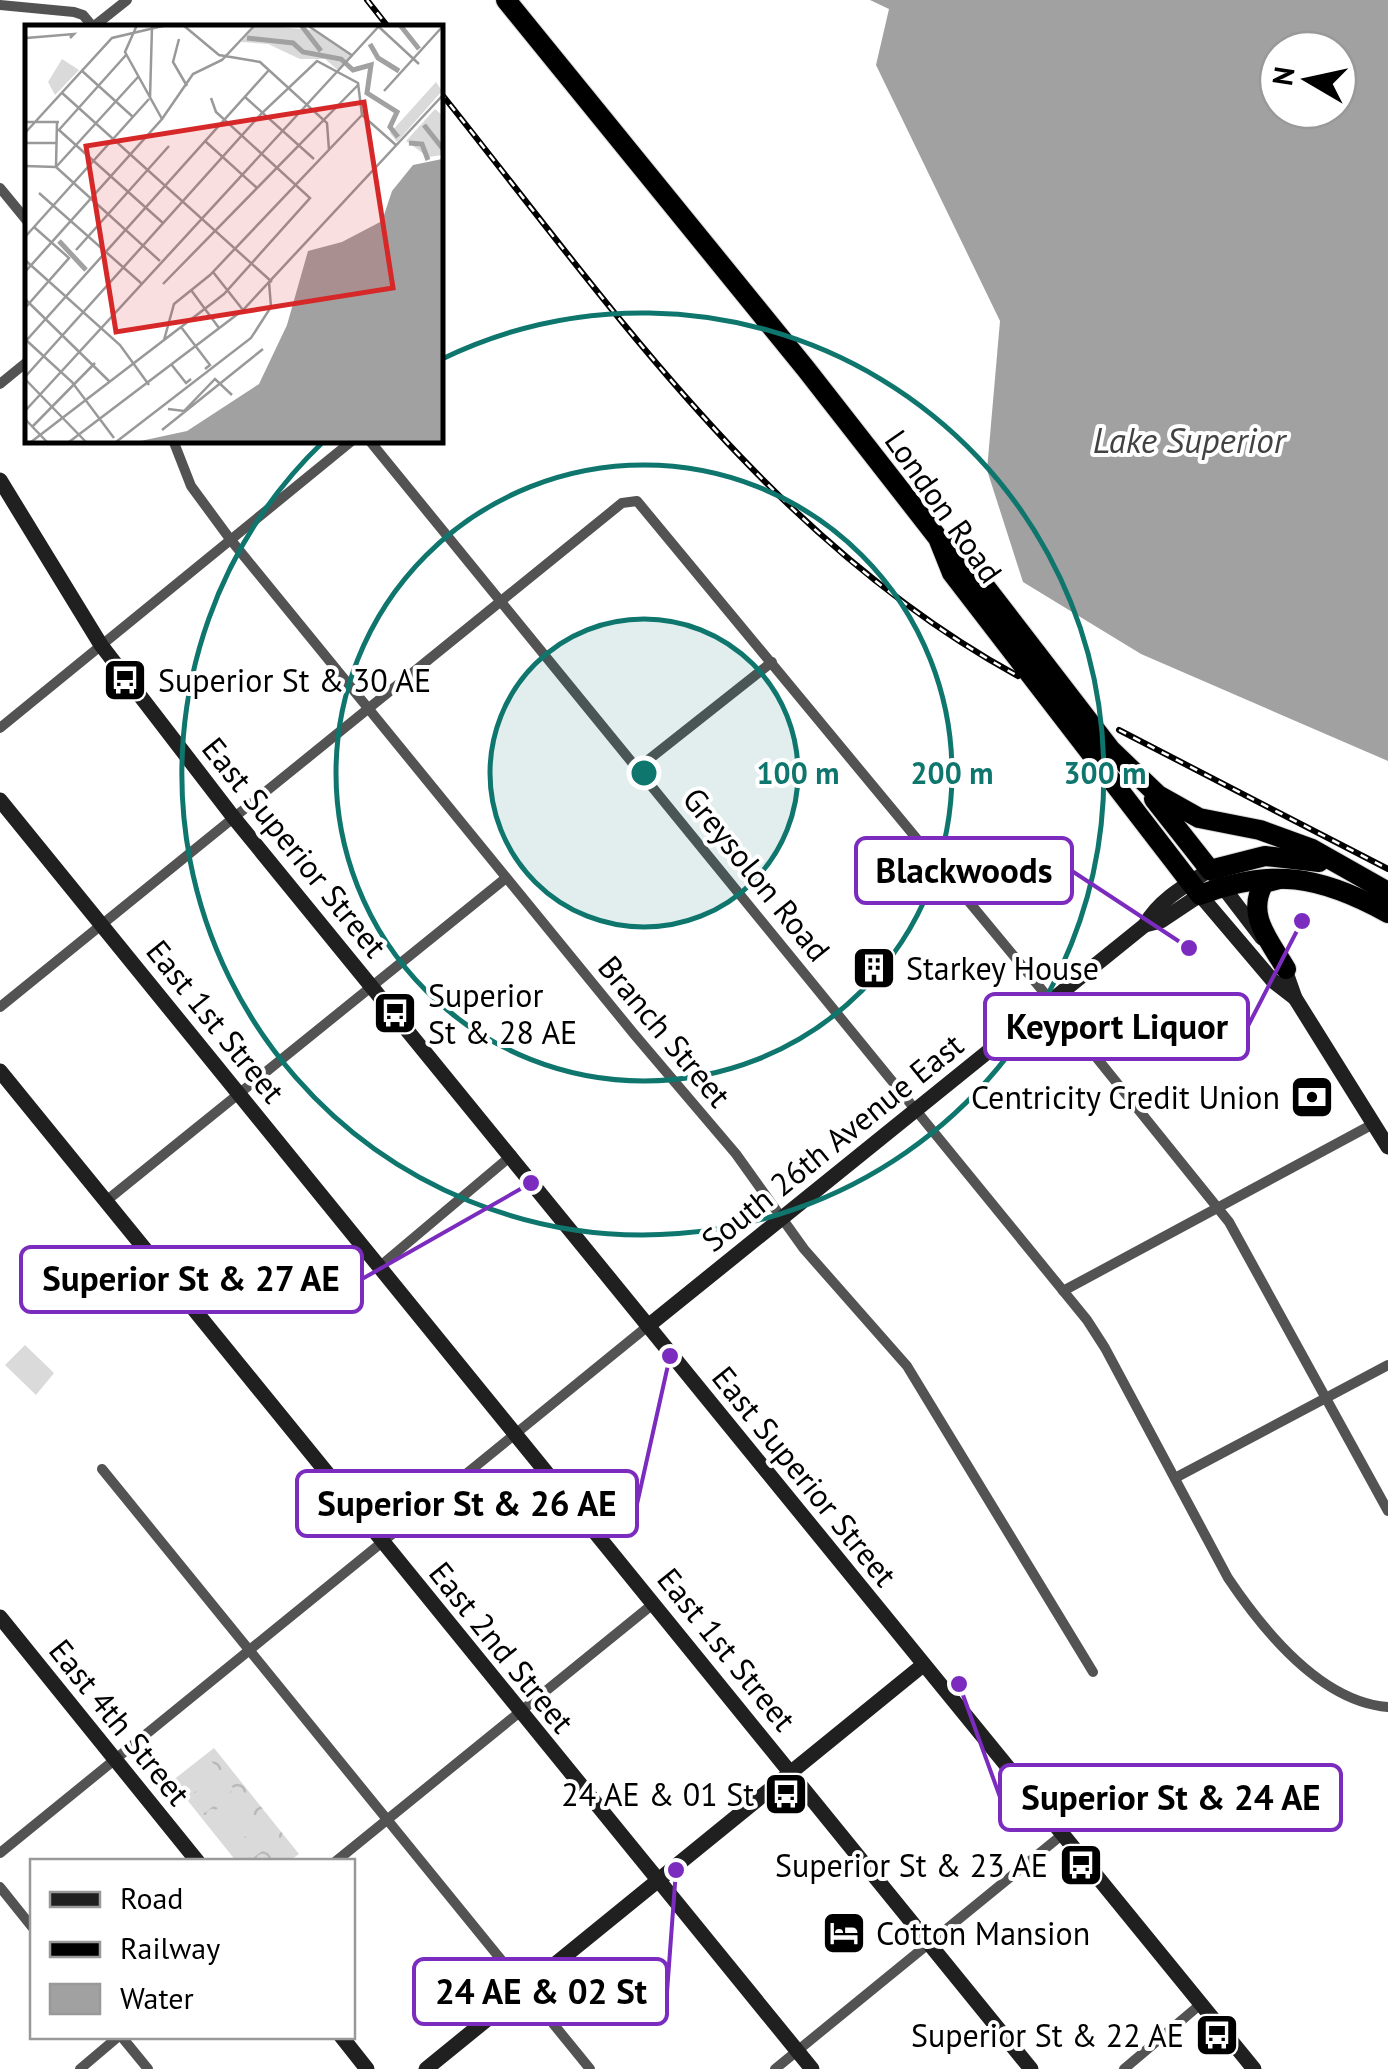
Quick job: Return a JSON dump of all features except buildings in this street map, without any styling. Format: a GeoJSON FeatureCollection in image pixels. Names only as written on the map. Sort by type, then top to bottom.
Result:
{"type":"FeatureCollection","features":[{"type":"Feature","properties":{"kind":"highway","name":"London Road"},"geometry":{"type":"LineString","coordinates":[[506,0],[938,538],[952,573],[1195,889]]}},
{"type":"Feature","properties":{"kind":"highway"},"geometry":{"type":"LineString","coordinates":[[938,538],[967,563],[1112,750],[1158,795],[1208,821],[1276,835],[1312,849],[1388,892]]}},
{"type":"Feature","properties":{"kind":"highway","name":"London Road"},"geometry":{"type":"LineString","coordinates":[[1112,750],[1216,878]]}},
{"type":"Feature","properties":{"kind":"highway"},"geometry":{"type":"LineString","coordinates":[[1195,889],[1265,856],[1297,858],[1354,873]]}},
{"type":"Feature","properties":{"kind":"highway"},"geometry":{"type":"LineString","coordinates":[[1216,878],[1286,877],[1336,888],[1388,913]]}},
{"type":"Feature","properties":{"kind":"highway"},"geometry":{"type":"LineString","coordinates":[[1286,877],[1264,883],[1256,897],[1256,918],[1286,968]]}},
{"type":"Feature","properties":{"kind":"street"},"geometry":{"type":"LineString","coordinates":[[96,25],[127,0]]}},
{"type":"Feature","properties":{"kind":"street"},"geometry":{"type":"LineString","coordinates":[[0,5],[74,12],[92,25]]}},
{"type":"Feature","properties":{"kind":"street"},"geometry":{"type":"LineString","coordinates":[[0,188],[25,218]]}},
{"type":"Feature","properties":{"kind":"street"},"geometry":{"type":"LineString","coordinates":[[0,384],[25,363]]}},
{"type":"Feature","properties":{"kind":"street","name":"Branch Street"},"geometry":{"type":"LineString","coordinates":[[174,442],[192,486],[230,539],[736,1154],[782,1220],[915,1377],[1094,1672]]}},
{"type":"Feature","properties":{"kind":"street"},"geometry":{"type":"LineString","coordinates":[[0,728],[351,442]]}},
{"type":"Feature","properties":{"kind":"street","name":"Greysolon Road"},"geometry":{"type":"LineString","coordinates":[[371,442],[1063,1291],[1104,1348],[1228,1578],[1263,1625],[1332,1690],[1354,1701],[1388,1707]]}},
{"type":"Feature","properties":{"kind":"street","name":"East Superior Street"},"geometry":{"type":"LineString","coordinates":[[0,480],[101,646],[234,818],[1254,2069]]}},
{"type":"Feature","properties":{"kind":"street"},"geometry":{"type":"LineString","coordinates":[[0,1007],[622,503],[634,500],[644,506],[1049,999],[1239,1237],[1388,1511]]}},
{"type":"Feature","properties":{"kind":"street"},"geometry":{"type":"LineString","coordinates":[[638,768],[772,662]]}},
{"type":"Feature","properties":{"kind":"street","name":"East 1st Street"},"geometry":{"type":"LineString","coordinates":[[0,800],[1031,2069]]}},
{"type":"Feature","properties":{"kind":"street"},"geometry":{"type":"LineString","coordinates":[[106,1202],[506,878]]}},
{"type":"Feature","properties":{"kind":"street","name":"London Road"},"geometry":{"type":"LineString","coordinates":[[1216,878],[1286,968],[1295,998],[1388,1147]]}},
{"type":"Feature","properties":{"kind":"street","name":"South 26th Avenue East"},"geometry":{"type":"LineString","coordinates":[[648,1326],[1144,925],[1153,910],[1195,889]]}},
{"type":"Feature","properties":{"kind":"street","name":"London Road"},"geometry":{"type":"LineString","coordinates":[[1195,889],[1273,981],[1295,998]]}},
{"type":"Feature","properties":{"kind":"street","name":"East 2nd Street"},"geometry":{"type":"LineString","coordinates":[[0,1071],[812,2069]]}},
{"type":"Feature","properties":{"kind":"street"},"geometry":{"type":"LineString","coordinates":[[1063,1291],[1375,1123]]}},
{"type":"Feature","properties":{"kind":"street"},"geometry":{"type":"LineString","coordinates":[[378,1267],[512,1155]]}},
{"type":"Feature","properties":{"kind":"street"},"geometry":{"type":"LineString","coordinates":[[0,1853],[648,1326]]}},
{"type":"Feature","properties":{"kind":"street"},"geometry":{"type":"LineString","coordinates":[[1174,1478],[1388,1365]]}},
{"type":"Feature","properties":{"kind":"street"},"geometry":{"type":"LineString","coordinates":[[102,1469],[590,2069]]}},
{"type":"Feature","properties":{"kind":"street"},"geometry":{"type":"LineString","coordinates":[[339,1859],[653,1604]]}},
{"type":"Feature","properties":{"kind":"street","name":"East 4th Street"},"geometry":{"type":"LineString","coordinates":[[0,1617],[196,1859]]}},
{"type":"Feature","properties":{"kind":"street"},"geometry":{"type":"LineString","coordinates":[[426,2069],[923,1666]]}},
{"type":"Feature","properties":{"kind":"street"},"geometry":{"type":"LineString","coordinates":[[775,2069],[1063,1834]]}},
{"type":"Feature","properties":{"kind":"street"},"geometry":{"type":"LineString","coordinates":[[0,1887],[30,1924]]}},
{"type":"Feature","properties":{"kind":"street"},"geometry":{"type":"LineString","coordinates":[[1124,2069],[1202,2003]]}},
{"type":"Feature","properties":{"kind":"street"},"geometry":{"type":"LineString","coordinates":[[80,2069],[116,2039]]}},
{"type":"Feature","properties":{"kind":"street"},"geometry":{"type":"LineString","coordinates":[[123,2039],[148,2069]]}},
{"type":"Feature","properties":{"kind":"street"},"geometry":{"type":"LineString","coordinates":[[343,2039],[367,2069]]}},
{"type":"Feature","properties":{"kind":"green space"},"geometry":{"type":"Polygon","coordinates":[[[25,1345],[54,1373],[36,1395],[5,1365],[25,1345]]]}},
{"type":"Feature","properties":{"kind":"green space"},"geometry":{"type":"Polygon","coordinates":[[[214,1748],[299,1854],[292,1859],[234,1859],[172,1781],[214,1748]]]}},
{"type":"Feature","properties":{"kind":"green space"},"geometry":{"type":"Polygon","coordinates":[[[209,1758],[220,1772],[191,1795],[180,1782],[209,1758]]]}},
{"type":"Feature","properties":{"kind":"green space"},"geometry":{"type":"Polygon","coordinates":[[[223,1776],[234,1789],[205,1813],[194,1799],[223,1776]]]}},
{"type":"Feature","properties":{"kind":"green space"},"geometry":{"type":"Polygon","coordinates":[[[237,1793],[248,1806],[219,1829],[208,1816],[237,1793]]]}},
{"type":"Feature","properties":{"kind":"green space"},"geometry":{"type":"Polygon","coordinates":[[[250,1810],[261,1824],[232,1847],[221,1833],[250,1810]]]}},
{"type":"Feature","properties":{"kind":"green space"},"geometry":{"type":"Polygon","coordinates":[[[264,1827],[275,1841],[252,1859],[242,1859],[235,1851],[264,1827]]]}},
{"type":"Feature","properties":{"kind":"water","name":"Lake Superior"},"geometry":{"type":"Polygon","coordinates":[[[870,0],[1388,0],[1388,761],[1141,654],[1023,582],[987,470],[1000,321],[876,65],[889,9],[870,0]]]}},
{"type":"Feature","properties":{"kind":"railway"},"geometry":{"type":"LineString","coordinates":[[367,0],[387,25]]}},
{"type":"Feature","properties":{"kind":"railway"},"geometry":{"type":"LineString","coordinates":[[442,95],[633,335],[772,489],[848,558],[930,621],[1018,676]]}},
{"type":"Feature","properties":{"kind":"railway"},"geometry":{"type":"LineString","coordinates":[[1119,730],[1388,869]]}},
{"type":"Feature","properties":{"kind":"place","name":"Superior St & 30 AE"},"geometry":{"type":"Point","coordinates":[125,680]}},
{"type":"Feature","properties":{"kind":"place","name":"Keyport Liquor"},"geometry":{"type":"Point","coordinates":[1302,921]}},
{"type":"Feature","properties":{"kind":"place","name":"Blackwoods"},"geometry":{"type":"Point","coordinates":[1189,948]}},
{"type":"Feature","properties":{"kind":"place","name":"Starkey House"},"geometry":{"type":"Point","coordinates":[874,968]}},
{"type":"Feature","properties":{"kind":"place","name":"Superior St & 28 AE"},"geometry":{"type":"Point","coordinates":[395,1013]}},
{"type":"Feature","properties":{"kind":"place","name":"Centricity Credit Union"},"geometry":{"type":"Point","coordinates":[1312,1097]}},
{"type":"Feature","properties":{"kind":"place","name":"Superior St & 27 AE"},"geometry":{"type":"Point","coordinates":[531,1183]}},
{"type":"Feature","properties":{"kind":"place","name":"Superior St & 26 AE"},"geometry":{"type":"Point","coordinates":[670,1356]}},
{"type":"Feature","properties":{"kind":"place","name":"Superior St & 24 AE"},"geometry":{"type":"Point","coordinates":[959,1684]}},
{"type":"Feature","properties":{"kind":"place","name":"24 AE & 01 St"},"geometry":{"type":"Point","coordinates":[786,1794]}},
{"type":"Feature","properties":{"kind":"place","name":"Superior St & 23 AE"},"geometry":{"type":"Point","coordinates":[1081,1865]}},
{"type":"Feature","properties":{"kind":"place","name":"24 AE & 02 St"},"geometry":{"type":"Point","coordinates":[676,1870]}},
{"type":"Feature","properties":{"kind":"place","name":"Cotton Mansion"},"geometry":{"type":"Point","coordinates":[844,1933]}},
{"type":"Feature","properties":{"kind":"place","name":"Superior St & 22 AE"},"geometry":{"type":"Point","coordinates":[1217,2035]}}]}
